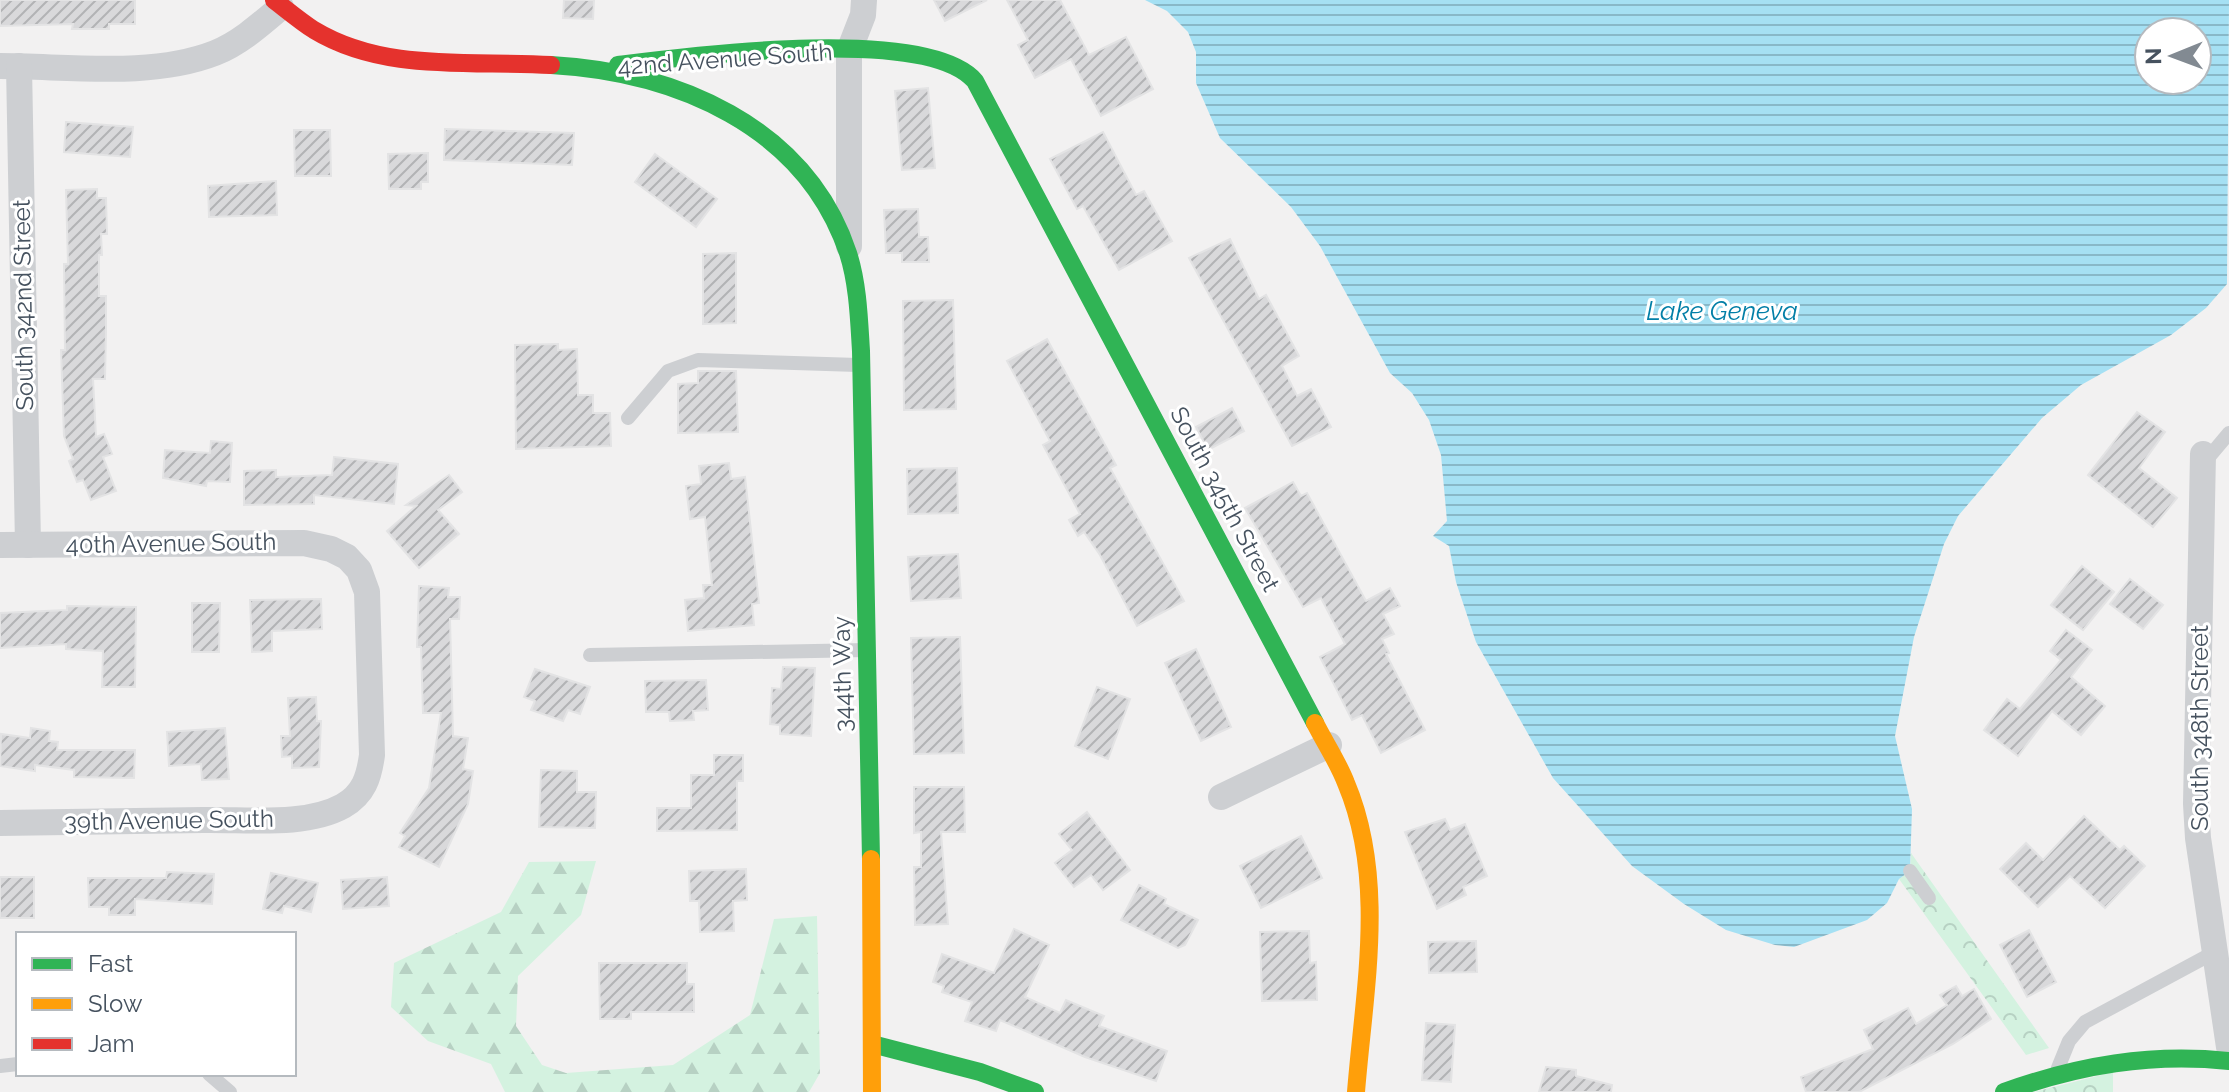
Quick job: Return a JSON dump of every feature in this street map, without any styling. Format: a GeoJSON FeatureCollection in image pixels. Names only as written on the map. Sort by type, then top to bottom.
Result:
{"type":"FeatureCollection","features":[{"type":"Feature","properties":{"kind":"street"},"geometry":{"type":"LineString","coordinates":[[849,256],[849,51],[863,15],[864,0]]}},
{"type":"Feature","properties":{"kind":"street","name":"42nd Avenue South"},"geometry":{"type":"LineString","coordinates":[[10,66],[146,65],[194,59],[230,45],[278,4],[337,40],[396,61],[602,68],[731,54],[849,51]]}},
{"type":"Feature","properties":{"kind":"street","name":"South 345th Street"},"geometry":{"type":"LineString","coordinates":[[849,51],[911,53],[955,63],[975,81],[1329,745],[1347,784],[1368,863],[1371,904],[1356,1092]]}},
{"type":"Feature","properties":{"kind":"street","name":"South 342nd Street"},"geometry":{"type":"LineString","coordinates":[[10,66],[28,545]]}},
{"type":"Feature","properties":{"kind":"street","name":"42nd Avenue South"},"geometry":{"type":"LineString","coordinates":[[602,68],[692,93],[741,114],[796,167],[840,232],[849,256]]}},
{"type":"Feature","properties":{"kind":"street","name":"344th Way"},"geometry":{"type":"LineString","coordinates":[[849,256],[857,316],[867,650],[872,1092]]}},
{"type":"Feature","properties":{"kind":"street","name":"South 348th Street"},"geometry":{"type":"LineString","coordinates":[[2203,459],[2196,804],[2229,1046]]}},
{"type":"Feature","properties":{"kind":"street","name":"40th Avenue South"},"geometry":{"type":"LineString","coordinates":[[0,545],[262,541],[317,545],[341,553],[359,570],[367,592],[372,755],[369,774],[361,792],[337,809]]}},
{"type":"Feature","properties":{"kind":"street"},"geometry":{"type":"LineString","coordinates":[[1221,797],[1329,745]]}},
{"type":"Feature","properties":{"kind":"street","name":"39th Avenue South"},"geometry":{"type":"LineString","coordinates":[[0,823],[276,818],[337,809]]}},
{"type":"Feature","properties":{"kind":"street"},"geometry":{"type":"LineString","coordinates":[[872,1044],[980,1072],[1035,1092]]}},
{"type":"Feature","properties":{"kind":"street"},"geometry":{"type":"LineString","coordinates":[[2004,1092],[2132,1057],[2198,1057],[2229,1061]]}},
{"type":"Feature","properties":{"kind":"lane"},"geometry":{"type":"LineString","coordinates":[[628,418],[668,371],[698,360],[859,365]]}},
{"type":"Feature","properties":{"kind":"lane"},"geometry":{"type":"LineString","coordinates":[[2203,459],[2229,433]]}},
{"type":"Feature","properties":{"kind":"lane"},"geometry":{"type":"LineString","coordinates":[[590,655],[867,650]]}},
{"type":"Feature","properties":{"kind":"lane"},"geometry":{"type":"LineString","coordinates":[[1910,871],[1929,898]]}},
{"type":"Feature","properties":{"kind":"lane"},"geometry":{"type":"LineString","coordinates":[[2055,1079],[2069,1041],[2085,1022],[2215,952]]}},
{"type":"Feature","properties":{"kind":"lane"},"geometry":{"type":"LineString","coordinates":[[211,1076],[230,1092]]}},
{"type":"Feature","properties":{"kind":"green space"},"geometry":{"type":"Polygon","coordinates":[[[1911,853],[2049,1048],[2026,1055],[1899,879],[1910,871],[1911,853]]]}},
{"type":"Feature","properties":{"kind":"green space"},"geometry":{"type":"Polygon","coordinates":[[[596,861],[581,915],[518,976],[516,1026],[542,1065],[566,1073],[673,1065],[750,1015],[774,919],[817,916],[820,1073],[809,1092],[505,1092],[491,1064],[428,1041],[391,1007],[394,963],[501,912],[529,862],[596,861]]]}},
{"type":"Feature","properties":{"kind":"green space"},"geometry":{"type":"Polygon","coordinates":[[[2113,1072],[2113,1092],[2034,1092],[2113,1072]]]}},
{"type":"Feature","properties":{"kind":"water","name":"Lake Geneva"},"geometry":{"type":"Polygon","coordinates":[[[1145,0],[2229,0],[2227,284],[2206,308],[2171,335],[2081,385],[2042,418],[1958,516],[1944,544],[1914,637],[1895,736],[1912,809],[1910,871],[1899,879],[1887,903],[1867,920],[1794,947],[1775,945],[1726,930],[1632,866],[1553,778],[1476,642],[1456,582],[1449,546],[1433,536],[1447,521],[1441,455],[1429,420],[1412,393],[1390,373],[1320,246],[1291,207],[1220,138],[1196,83],[1196,52],[1188,32],[1167,11],[1145,0]]]}},
{"type":"Feature","properties":{"kind":"building"},"geometry":{"type":"Polygon","coordinates":[[[0,0],[135,0],[135,24],[109,24],[109,29],[72,29],[73,24],[0,26],[0,0]]]}},
{"type":"Feature","properties":{"kind":"building"},"geometry":{"type":"Polygon","coordinates":[[[564,0],[594,0],[593,19],[563,18],[564,0]]]}},
{"type":"Feature","properties":{"kind":"building"},"geometry":{"type":"Polygon","coordinates":[[[934,0],[987,0],[945,21],[934,0]]]}},
{"type":"Feature","properties":{"kind":"building"},"geometry":{"type":"Polygon","coordinates":[[[1007,0],[1060,0],[1089,55],[1126,37],[1153,89],[1101,116],[1071,59],[1035,78],[1018,45],[1028,40],[1007,0]]]}},
{"type":"Feature","properties":{"kind":"building"},"geometry":{"type":"Polygon","coordinates":[[[928,88],[935,168],[902,170],[895,91],[928,88]]]}},
{"type":"Feature","properties":{"kind":"building"},"geometry":{"type":"Polygon","coordinates":[[[66,122],[133,127],[130,157],[64,152],[66,122]]]}},
{"type":"Feature","properties":{"kind":"building"},"geometry":{"type":"Polygon","coordinates":[[[445,129],[574,133],[572,165],[444,160],[445,129]]]}},
{"type":"Feature","properties":{"kind":"building"},"geometry":{"type":"Polygon","coordinates":[[[294,130],[330,130],[331,176],[295,176],[294,130]]]}},
{"type":"Feature","properties":{"kind":"building"},"geometry":{"type":"Polygon","coordinates":[[[1103,132],[1136,195],[1144,191],[1172,241],[1119,270],[1083,206],[1077,209],[1050,159],[1103,132]]]}},
{"type":"Feature","properties":{"kind":"building"},"geometry":{"type":"Polygon","coordinates":[[[428,153],[428,182],[421,182],[421,189],[389,189],[388,154],[428,153]]]}},
{"type":"Feature","properties":{"kind":"building"},"geometry":{"type":"Polygon","coordinates":[[[655,154],[717,199],[696,227],[635,182],[655,154]]]}},
{"type":"Feature","properties":{"kind":"building"},"geometry":{"type":"Polygon","coordinates":[[[276,181],[277,215],[209,217],[208,186],[276,181]]]}},
{"type":"Feature","properties":{"kind":"building"},"geometry":{"type":"Polygon","coordinates":[[[97,189],[97,198],[106,198],[107,234],[101,234],[102,255],[99,255],[99,296],[106,296],[106,331],[105,379],[93,379],[96,437],[104,434],[112,454],[103,457],[116,491],[91,500],[83,480],[77,482],[69,461],[73,459],[64,436],[61,350],[65,350],[64,264],[68,264],[66,190],[97,189]]]}},
{"type":"Feature","properties":{"kind":"building"},"geometry":{"type":"Polygon","coordinates":[[[918,209],[919,237],[928,237],[929,262],[902,262],[902,253],[886,253],[884,210],[918,209]]]}},
{"type":"Feature","properties":{"kind":"building"},"geometry":{"type":"Polygon","coordinates":[[[1230,239],[1259,299],[1266,295],[1299,356],[1282,366],[1297,396],[1311,389],[1331,427],[1292,446],[1189,258],[1230,239]]]}},
{"type":"Feature","properties":{"kind":"building"},"geometry":{"type":"Polygon","coordinates":[[[736,253],[736,323],[703,324],[703,254],[736,253]]]}},
{"type":"Feature","properties":{"kind":"building"},"geometry":{"type":"Polygon","coordinates":[[[953,300],[956,409],[904,410],[903,301],[953,300]]]}},
{"type":"Feature","properties":{"kind":"building"},"geometry":{"type":"Polygon","coordinates":[[[1047,339],[1116,465],[1110,468],[1184,601],[1137,626],[1100,555],[1084,532],[1078,536],[1069,520],[1080,514],[1043,445],[1050,441],[1007,361],[1047,339]]]}},
{"type":"Feature","properties":{"kind":"building"},"geometry":{"type":"Polygon","coordinates":[[[558,344],[558,350],[577,349],[578,395],[593,395],[593,413],[610,413],[611,446],[516,449],[515,345],[558,344]]]}},
{"type":"Feature","properties":{"kind":"building"},"geometry":{"type":"Polygon","coordinates":[[[698,371],[736,371],[738,432],[678,433],[678,384],[698,383],[698,371]]]}},
{"type":"Feature","properties":{"kind":"building"},"geometry":{"type":"Polygon","coordinates":[[[1232,408],[1244,431],[1208,450],[1196,427],[1232,408]]]}},
{"type":"Feature","properties":{"kind":"building"},"geometry":{"type":"Polygon","coordinates":[[[2137,412],[2165,432],[2139,468],[2177,498],[2153,527],[2088,475],[2137,412]]]}},
{"type":"Feature","properties":{"kind":"building"},"geometry":{"type":"Polygon","coordinates":[[[211,441],[232,443],[230,482],[207,481],[206,486],[163,478],[165,450],[210,453],[211,441]]]}},
{"type":"Feature","properties":{"kind":"building"},"geometry":{"type":"Polygon","coordinates":[[[334,457],[398,464],[394,504],[314,495],[314,504],[244,505],[244,471],[276,470],[276,477],[332,475],[334,457]]]}},
{"type":"Feature","properties":{"kind":"building"},"geometry":{"type":"Polygon","coordinates":[[[729,463],[731,479],[745,477],[759,603],[752,604],[754,625],[688,631],[685,600],[704,598],[703,585],[712,585],[705,517],[690,519],[686,486],[701,484],[699,466],[729,463]]]}},
{"type":"Feature","properties":{"kind":"building"},"geometry":{"type":"Polygon","coordinates":[[[957,468],[958,513],[908,514],[907,469],[957,468]]]}},
{"type":"Feature","properties":{"kind":"building"},"geometry":{"type":"Polygon","coordinates":[[[449,475],[462,492],[438,510],[459,534],[419,568],[387,531],[416,506],[406,505],[449,475]]]}},
{"type":"Feature","properties":{"kind":"building"},"geometry":{"type":"Polygon","coordinates":[[[1293,482],[1301,496],[1307,493],[1366,601],[1390,588],[1400,606],[1383,614],[1394,634],[1382,639],[1389,653],[1386,654],[1425,730],[1381,753],[1362,715],[1352,720],[1320,657],[1345,644],[1321,598],[1303,607],[1245,508],[1293,482]]]}},
{"type":"Feature","properties":{"kind":"building"},"geometry":{"type":"Polygon","coordinates":[[[958,554],[961,598],[911,601],[908,557],[958,554]]]}},
{"type":"Feature","properties":{"kind":"building"},"geometry":{"type":"Polygon","coordinates":[[[2082,566],[2114,592],[2083,630],[2051,605],[2082,566]]]}},
{"type":"Feature","properties":{"kind":"building"},"geometry":{"type":"Polygon","coordinates":[[[2130,579],[2163,605],[2143,629],[2110,604],[2130,579]]]}},
{"type":"Feature","properties":{"kind":"building"},"geometry":{"type":"Polygon","coordinates":[[[419,586],[449,588],[448,597],[460,597],[459,619],[450,619],[453,736],[468,738],[463,769],[473,771],[468,804],[439,867],[399,847],[405,836],[400,833],[429,788],[441,713],[423,713],[421,647],[417,647],[419,586]]]}},
{"type":"Feature","properties":{"kind":"building"},"geometry":{"type":"Polygon","coordinates":[[[321,599],[322,629],[272,631],[272,651],[252,652],[250,600],[321,599]]]}},
{"type":"Feature","properties":{"kind":"building"},"geometry":{"type":"Polygon","coordinates":[[[192,603],[220,603],[219,652],[192,652],[192,603]]]}},
{"type":"Feature","properties":{"kind":"building"},"geometry":{"type":"Polygon","coordinates":[[[67,606],[136,607],[135,687],[102,687],[103,651],[66,649],[66,644],[0,648],[0,613],[67,610],[67,606]]]}},
{"type":"Feature","properties":{"kind":"building"},"geometry":{"type":"Polygon","coordinates":[[[2066,630],[2092,650],[2071,677],[2105,706],[2081,735],[2052,711],[2018,756],[1984,730],[2007,699],[2020,709],[2061,660],[2050,651],[2066,630]]]}},
{"type":"Feature","properties":{"kind":"building"},"geometry":{"type":"Polygon","coordinates":[[[960,637],[964,753],[914,754],[911,638],[960,637]]]}},
{"type":"Feature","properties":{"kind":"building"},"geometry":{"type":"Polygon","coordinates":[[[1196,649],[1231,727],[1201,741],[1165,663],[1196,649]]]}},
{"type":"Feature","properties":{"kind":"building"},"geometry":{"type":"Polygon","coordinates":[[[783,667],[815,668],[811,736],[780,734],[780,725],[770,724],[772,688],[781,689],[783,667]]]}},
{"type":"Feature","properties":{"kind":"building"},"geometry":{"type":"Polygon","coordinates":[[[535,669],[590,687],[580,714],[568,710],[563,721],[531,710],[535,701],[524,697],[535,669]]]}},
{"type":"Feature","properties":{"kind":"building"},"geometry":{"type":"Polygon","coordinates":[[[706,680],[708,710],[693,711],[694,720],[670,721],[669,712],[646,712],[645,681],[706,680]]]}},
{"type":"Feature","properties":{"kind":"building"},"geometry":{"type":"Polygon","coordinates":[[[1097,687],[1130,699],[1108,759],[1075,746],[1097,687]]]}},
{"type":"Feature","properties":{"kind":"building"},"geometry":{"type":"Polygon","coordinates":[[[316,697],[317,721],[321,721],[319,767],[292,768],[292,756],[282,757],[281,736],[290,736],[288,698],[316,697]]]}},
{"type":"Feature","properties":{"kind":"building"},"geometry":{"type":"Polygon","coordinates":[[[31,728],[50,731],[49,741],[58,742],[57,750],[135,750],[134,778],[74,777],[74,770],[35,765],[35,771],[0,766],[1,734],[30,738],[31,728]]]}},
{"type":"Feature","properties":{"kind":"building"},"geometry":{"type":"Polygon","coordinates":[[[225,728],[229,779],[202,780],[201,764],[169,766],[167,732],[225,728]]]}},
{"type":"Feature","properties":{"kind":"building"},"geometry":{"type":"Polygon","coordinates":[[[714,755],[743,755],[743,781],[737,781],[737,830],[657,831],[657,808],[691,808],[691,775],[714,775],[714,755]]]}},
{"type":"Feature","properties":{"kind":"building"},"geometry":{"type":"Polygon","coordinates":[[[541,770],[577,771],[577,792],[596,792],[595,828],[539,827],[541,770]]]}},
{"type":"Feature","properties":{"kind":"building"},"geometry":{"type":"Polygon","coordinates":[[[914,787],[964,787],[965,832],[941,832],[948,924],[915,925],[914,867],[921,867],[921,832],[914,833],[914,787]]]}},
{"type":"Feature","properties":{"kind":"building"},"geometry":{"type":"Polygon","coordinates":[[[1087,812],[1130,870],[1103,890],[1091,875],[1074,887],[1055,863],[1072,850],[1059,834],[1087,812]]]}},
{"type":"Feature","properties":{"kind":"building"},"geometry":{"type":"Polygon","coordinates":[[[2084,816],[2120,850],[2124,846],[2145,866],[2105,908],[2070,876],[2038,907],[2000,869],[2026,843],[2043,860],[2084,816]]]}},
{"type":"Feature","properties":{"kind":"building"},"geometry":{"type":"Polygon","coordinates":[[[1445,819],[1450,830],[1465,824],[1487,876],[1463,887],[1466,895],[1437,909],[1405,832],[1445,819]]]}},
{"type":"Feature","properties":{"kind":"building"},"geometry":{"type":"Polygon","coordinates":[[[1301,836],[1322,878],[1261,908],[1240,866],[1301,836]]]}},
{"type":"Feature","properties":{"kind":"building"},"geometry":{"type":"Polygon","coordinates":[[[746,869],[747,900],[733,901],[734,931],[700,932],[699,901],[690,901],[689,871],[746,869]]]}},
{"type":"Feature","properties":{"kind":"building"},"geometry":{"type":"Polygon","coordinates":[[[167,872],[214,874],[212,904],[135,899],[135,915],[109,915],[109,907],[89,907],[88,878],[166,878],[167,872]]]}},
{"type":"Feature","properties":{"kind":"building"},"geometry":{"type":"Polygon","coordinates":[[[271,873],[318,883],[311,912],[284,906],[282,913],[263,909],[271,873]]]}},
{"type":"Feature","properties":{"kind":"building"},"geometry":{"type":"Polygon","coordinates":[[[0,877],[34,877],[34,918],[0,918],[0,877]]]}},
{"type":"Feature","properties":{"kind":"building"},"geometry":{"type":"Polygon","coordinates":[[[387,877],[389,906],[343,909],[341,880],[387,877]]]}},
{"type":"Feature","properties":{"kind":"building"},"geometry":{"type":"Polygon","coordinates":[[[1139,885],[1166,899],[1164,904],[1198,920],[1185,945],[1178,948],[1121,920],[1139,885]]]}},
{"type":"Feature","properties":{"kind":"building"},"geometry":{"type":"Polygon","coordinates":[[[1014,929],[1049,945],[1025,997],[1060,1013],[1066,1000],[1104,1016],[1099,1026],[1167,1051],[1156,1081],[1085,1057],[1000,1020],[996,1031],[965,1021],[972,1002],[942,992],[944,986],[933,982],[942,954],[994,973],[1014,929]]]}},
{"type":"Feature","properties":{"kind":"building"},"geometry":{"type":"Polygon","coordinates":[[[2029,930],[2056,982],[2027,997],[2000,945],[2029,930]]]}},
{"type":"Feature","properties":{"kind":"building"},"geometry":{"type":"Polygon","coordinates":[[[1309,931],[1310,963],[1316,962],[1317,1000],[1262,1001],[1260,932],[1309,931]]]}},
{"type":"Feature","properties":{"kind":"building"},"geometry":{"type":"Polygon","coordinates":[[[1476,941],[1477,972],[1429,973],[1428,942],[1476,941]]]}},
{"type":"Feature","properties":{"kind":"building"},"geometry":{"type":"Polygon","coordinates":[[[599,963],[687,963],[687,984],[694,984],[694,1012],[631,1012],[631,1019],[600,1019],[599,963]]]}},
{"type":"Feature","properties":{"kind":"building"},"geometry":{"type":"Polygon","coordinates":[[[1956,986],[1962,996],[1974,989],[1991,1019],[1953,1044],[1859,1092],[1806,1092],[1801,1077],[1873,1049],[1864,1030],[1908,1008],[1916,1024],[1947,1005],[1940,995],[1956,986]]]}},
{"type":"Feature","properties":{"kind":"building"},"geometry":{"type":"Polygon","coordinates":[[[1426,1023],[1455,1025],[1451,1082],[1422,1080],[1426,1023]]]}},
{"type":"Feature","properties":{"kind":"building"},"geometry":{"type":"Polygon","coordinates":[[[1546,1067],[1576,1070],[1576,1076],[1612,1085],[1611,1092],[1539,1092],[1546,1067]]]}},
{"type":"Feature","properties":{"kind":"traffic: fast"},"geometry":{"type":"LineString","coordinates":[[618,65],[750,51],[860,49],[909,54],[949,64],[975,81],[1315,723]]}},
{"type":"Feature","properties":{"kind":"traffic: fast"},"geometry":{"type":"LineString","coordinates":[[551,65],[644,79],[688,94],[730,114],[768,139],[801,171],[828,208],[848,253],[856,289],[861,351],[871,859]]}},
{"type":"Feature","properties":{"kind":"traffic: fast"},"geometry":{"type":"LineString","coordinates":[[872,1044],[980,1072],[1035,1092]]}},
{"type":"Feature","properties":{"kind":"traffic: fast"},"geometry":{"type":"LineString","coordinates":[[2004,1092],[2115,1063],[2171,1059],[2229,1061]]}},
{"type":"Feature","properties":{"kind":"traffic: slow"},"geometry":{"type":"LineString","coordinates":[[1315,723],[1346,783],[1359,820],[1366,858],[1369,936],[1356,1092]]}},
{"type":"Feature","properties":{"kind":"traffic: slow"},"geometry":{"type":"LineString","coordinates":[[871,859],[872,1092]]}},
{"type":"Feature","properties":{"kind":"traffic: jam"},"geometry":{"type":"LineString","coordinates":[[274,0],[314,30],[341,44],[370,53],[430,62],[551,65]]}}]}
